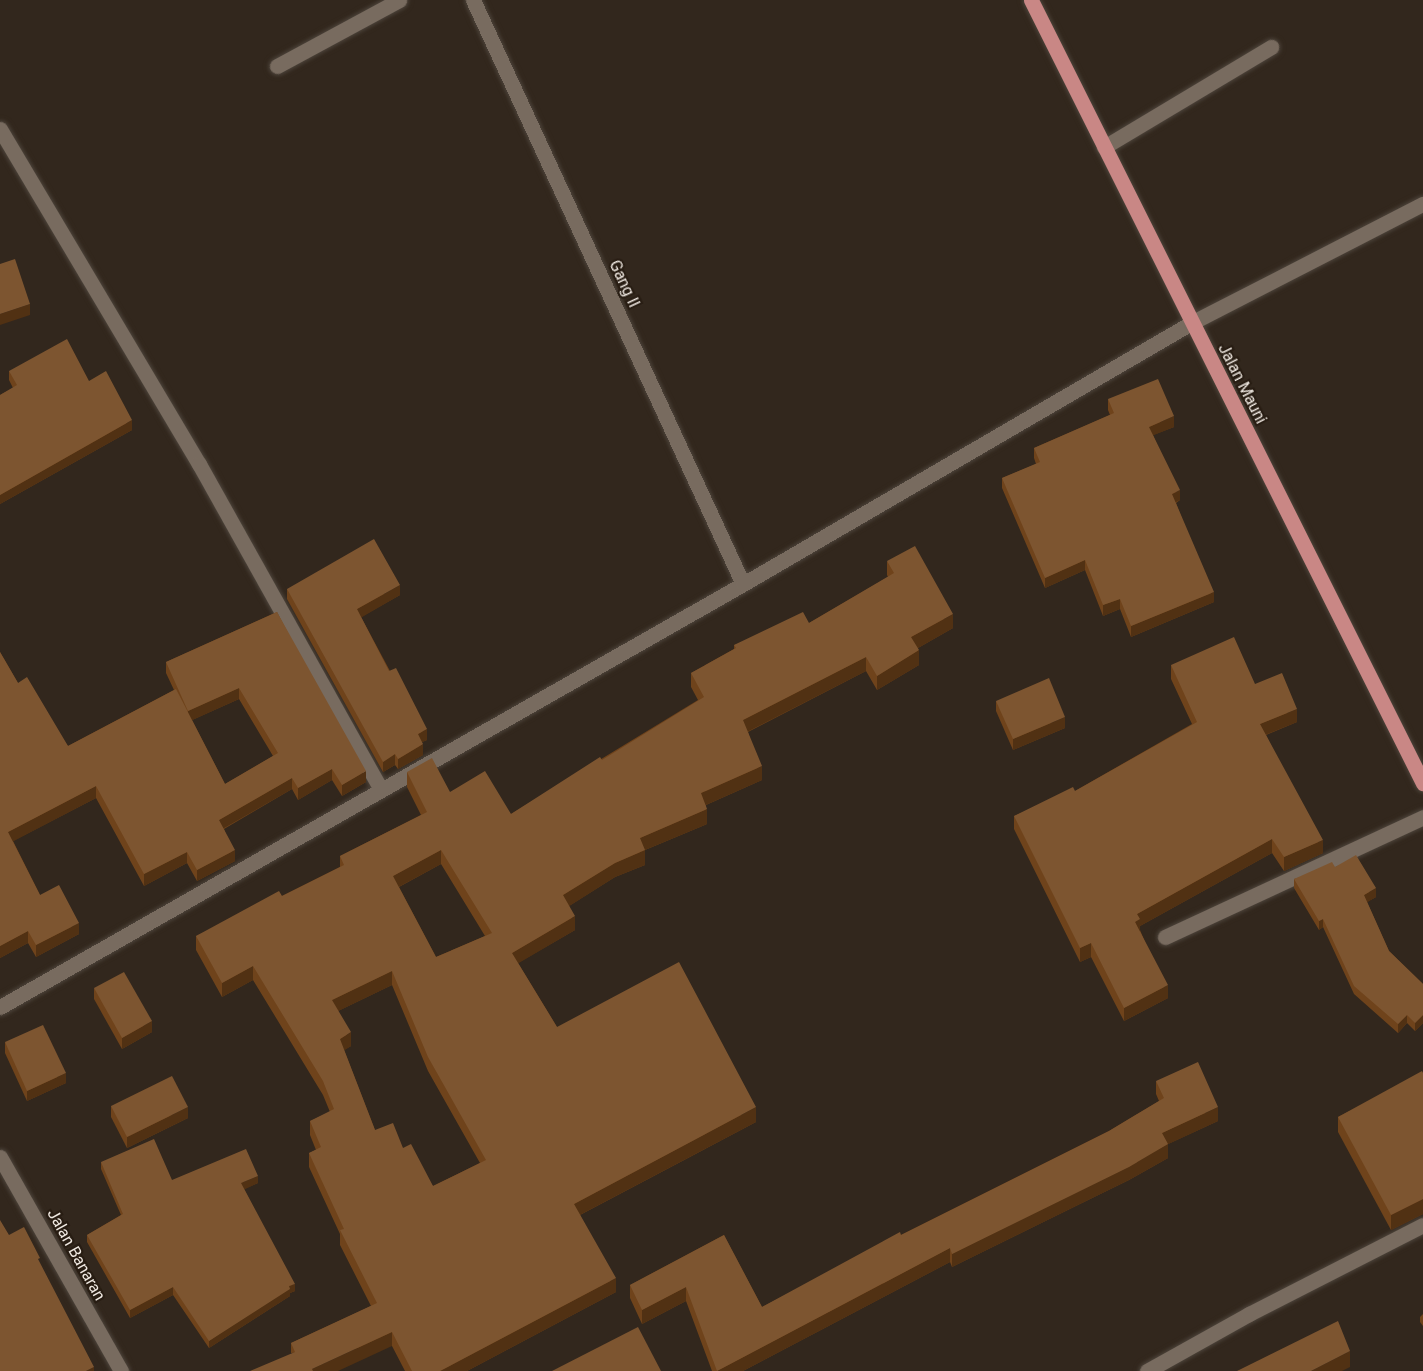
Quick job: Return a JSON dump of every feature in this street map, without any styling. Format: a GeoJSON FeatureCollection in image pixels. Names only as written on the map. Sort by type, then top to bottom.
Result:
{"type":"FeatureCollection","features":[{"type":"Feature","properties":{"kind":"main road","name":"Jalan Mauni"},"geometry":{"type":"LineString","coordinates":[[1031,0],[1423,783]]}},
{"type":"Feature","properties":{"kind":"street"},"geometry":{"type":"LineString","coordinates":[[277,66],[399,0]]}},
{"type":"Feature","properties":{"kind":"street","name":"Gang II"},"geometry":{"type":"LineString","coordinates":[[473,0],[743,584]]}},
{"type":"Feature","properties":{"kind":"street"},"geometry":{"type":"LineString","coordinates":[[1104,147],[1271,47]]}},
{"type":"Feature","properties":{"kind":"street"},"geometry":{"type":"LineString","coordinates":[[0,129],[199,464],[381,789]]}},
{"type":"Feature","properties":{"kind":"street"},"geometry":{"type":"LineString","coordinates":[[0,1007],[743,584],[1191,323],[1423,204]]}},
{"type":"Feature","properties":{"kind":"street"},"geometry":{"type":"LineString","coordinates":[[1165,937],[1423,817]]}},
{"type":"Feature","properties":{"kind":"street","name":"Jalan Banaran"},"geometry":{"type":"LineString","coordinates":[[0,1157],[121,1371]]}},
{"type":"Feature","properties":{"kind":"street"},"geometry":{"type":"LineString","coordinates":[[1147,1371],[1249,1314],[1423,1226]]}},
{"type":"Feature","properties":{"kind":"building"},"geometry":{"type":"Polygon","coordinates":[[[15,259],[30,304],[0,314],[0,264],[15,259]]]}},
{"type":"Feature","properties":{"kind":"building"},"geometry":{"type":"Polygon","coordinates":[[[67,339],[89,381],[106,371],[132,420],[0,495],[0,395],[17,385],[9,371],[67,339]]]}},
{"type":"Feature","properties":{"kind":"building"},"geometry":{"type":"Polygon","coordinates":[[[1158,379],[1174,416],[1149,427],[1180,490],[1172,494],[1214,592],[1131,626],[1120,599],[1103,605],[1085,560],[1045,578],[1002,478],[1040,462],[1034,448],[1114,413],[1108,399],[1158,379]]]}},
{"type":"Feature","properties":{"kind":"building"},"geometry":{"type":"Polygon","coordinates":[[[374,539],[400,585],[357,609],[389,671],[396,668],[427,729],[418,734],[423,744],[398,759],[395,754],[383,762],[287,589],[374,539]]]}},
{"type":"Feature","properties":{"kind":"building"},"geometry":{"type":"Polygon","coordinates":[[[915,546],[953,614],[911,637],[919,650],[877,676],[866,657],[743,720],[762,766],[701,793],[707,809],[640,838],[645,850],[615,863],[563,895],[575,916],[512,953],[557,1027],[679,962],[756,1107],[574,1204],[616,1278],[440,1371],[412,1371],[392,1332],[312,1369],[313,1371],[250,1371],[295,1352],[291,1343],[377,1303],[340,1230],[344,1229],[309,1153],[321,1147],[310,1121],[334,1109],[323,1081],[253,966],[222,983],[196,936],[279,891],[282,896],[344,865],[340,856],[427,812],[407,772],[432,758],[450,792],[485,771],[511,814],[600,757],[602,760],[704,697],[691,673],[736,648],[734,645],[803,612],[809,623],[894,573],[887,561],[915,546]],[[441,850],[393,876],[436,957],[492,933],[441,850]],[[392,971],[332,1000],[351,1032],[340,1039],[375,1130],[393,1123],[403,1148],[411,1144],[433,1186],[486,1160],[428,1057],[392,971]]]}},
{"type":"Feature","properties":{"kind":"building"},"geometry":{"type":"Polygon","coordinates":[[[277,612],[366,771],[342,785],[332,769],[298,788],[292,778],[219,820],[235,850],[197,870],[187,852],[144,874],[96,786],[8,832],[40,895],[59,885],[79,923],[36,945],[28,931],[0,946],[0,652],[18,683],[27,677],[68,746],[176,689],[225,784],[278,753],[239,688],[188,711],[166,662],[277,612]]]}},
{"type":"Feature","properties":{"kind":"building"},"geometry":{"type":"Polygon","coordinates":[[[1234,637],[1255,684],[1282,673],[1297,709],[1260,724],[1323,840],[1284,857],[1272,839],[1137,914],[1140,919],[1135,922],[1168,985],[1124,1008],[1091,943],[1080,948],[1014,816],[1073,787],[1075,791],[1197,722],[1171,665],[1234,637]]]}},
{"type":"Feature","properties":{"kind":"building"},"geometry":{"type":"Polygon","coordinates":[[[1049,678],[1065,717],[1013,739],[996,701],[1049,678]]]}},
{"type":"Feature","properties":{"kind":"building"},"geometry":{"type":"Polygon","coordinates":[[[1356,855],[1376,888],[1364,895],[1389,951],[1423,984],[1423,1015],[1415,1023],[1407,1015],[1398,1024],[1354,986],[1323,919],[1319,921],[1294,879],[1332,862],[1335,867],[1356,855]]]}},
{"type":"Feature","properties":{"kind":"building"},"geometry":{"type":"Polygon","coordinates":[[[124,972],[152,1021],[122,1038],[94,988],[124,972]]]}},
{"type":"Feature","properties":{"kind":"building"},"geometry":{"type":"Polygon","coordinates":[[[43,1025],[66,1073],[27,1091],[5,1042],[43,1025]]]}},
{"type":"Feature","properties":{"kind":"building"},"geometry":{"type":"Polygon","coordinates":[[[1198,1062],[1218,1107],[1162,1133],[1168,1144],[1129,1167],[952,1254],[950,1248],[717,1371],[686,1287],[642,1310],[630,1285],[724,1235],[762,1307],[900,1232],[901,1235],[1109,1131],[1164,1098],[1156,1081],[1198,1062]]]}},
{"type":"Feature","properties":{"kind":"building"},"geometry":{"type":"Polygon","coordinates":[[[1422,1071],[1423,1199],[1391,1215],[1338,1117],[1422,1071]]]}},
{"type":"Feature","properties":{"kind":"building"},"geometry":{"type":"Polygon","coordinates":[[[172,1076],[188,1107],[127,1137],[111,1106],[172,1076]]]}},
{"type":"Feature","properties":{"kind":"building"},"geometry":{"type":"Polygon","coordinates":[[[154,1139],[172,1180],[246,1149],[258,1176],[241,1183],[295,1284],[209,1341],[173,1287],[130,1310],[87,1235],[123,1214],[101,1162],[154,1139]]]}},
{"type":"Feature","properties":{"kind":"building"},"geometry":{"type":"Polygon","coordinates":[[[0,1220],[9,1235],[24,1227],[94,1367],[86,1371],[0,1371],[0,1220]]]}},
{"type":"Feature","properties":{"kind":"building"},"geometry":{"type":"Polygon","coordinates":[[[1338,1321],[1350,1351],[1311,1371],[1237,1371],[1338,1321]]]}},
{"type":"Feature","properties":{"kind":"building"},"geometry":{"type":"Polygon","coordinates":[[[638,1327],[661,1371],[552,1371],[638,1327]]]}}]}
